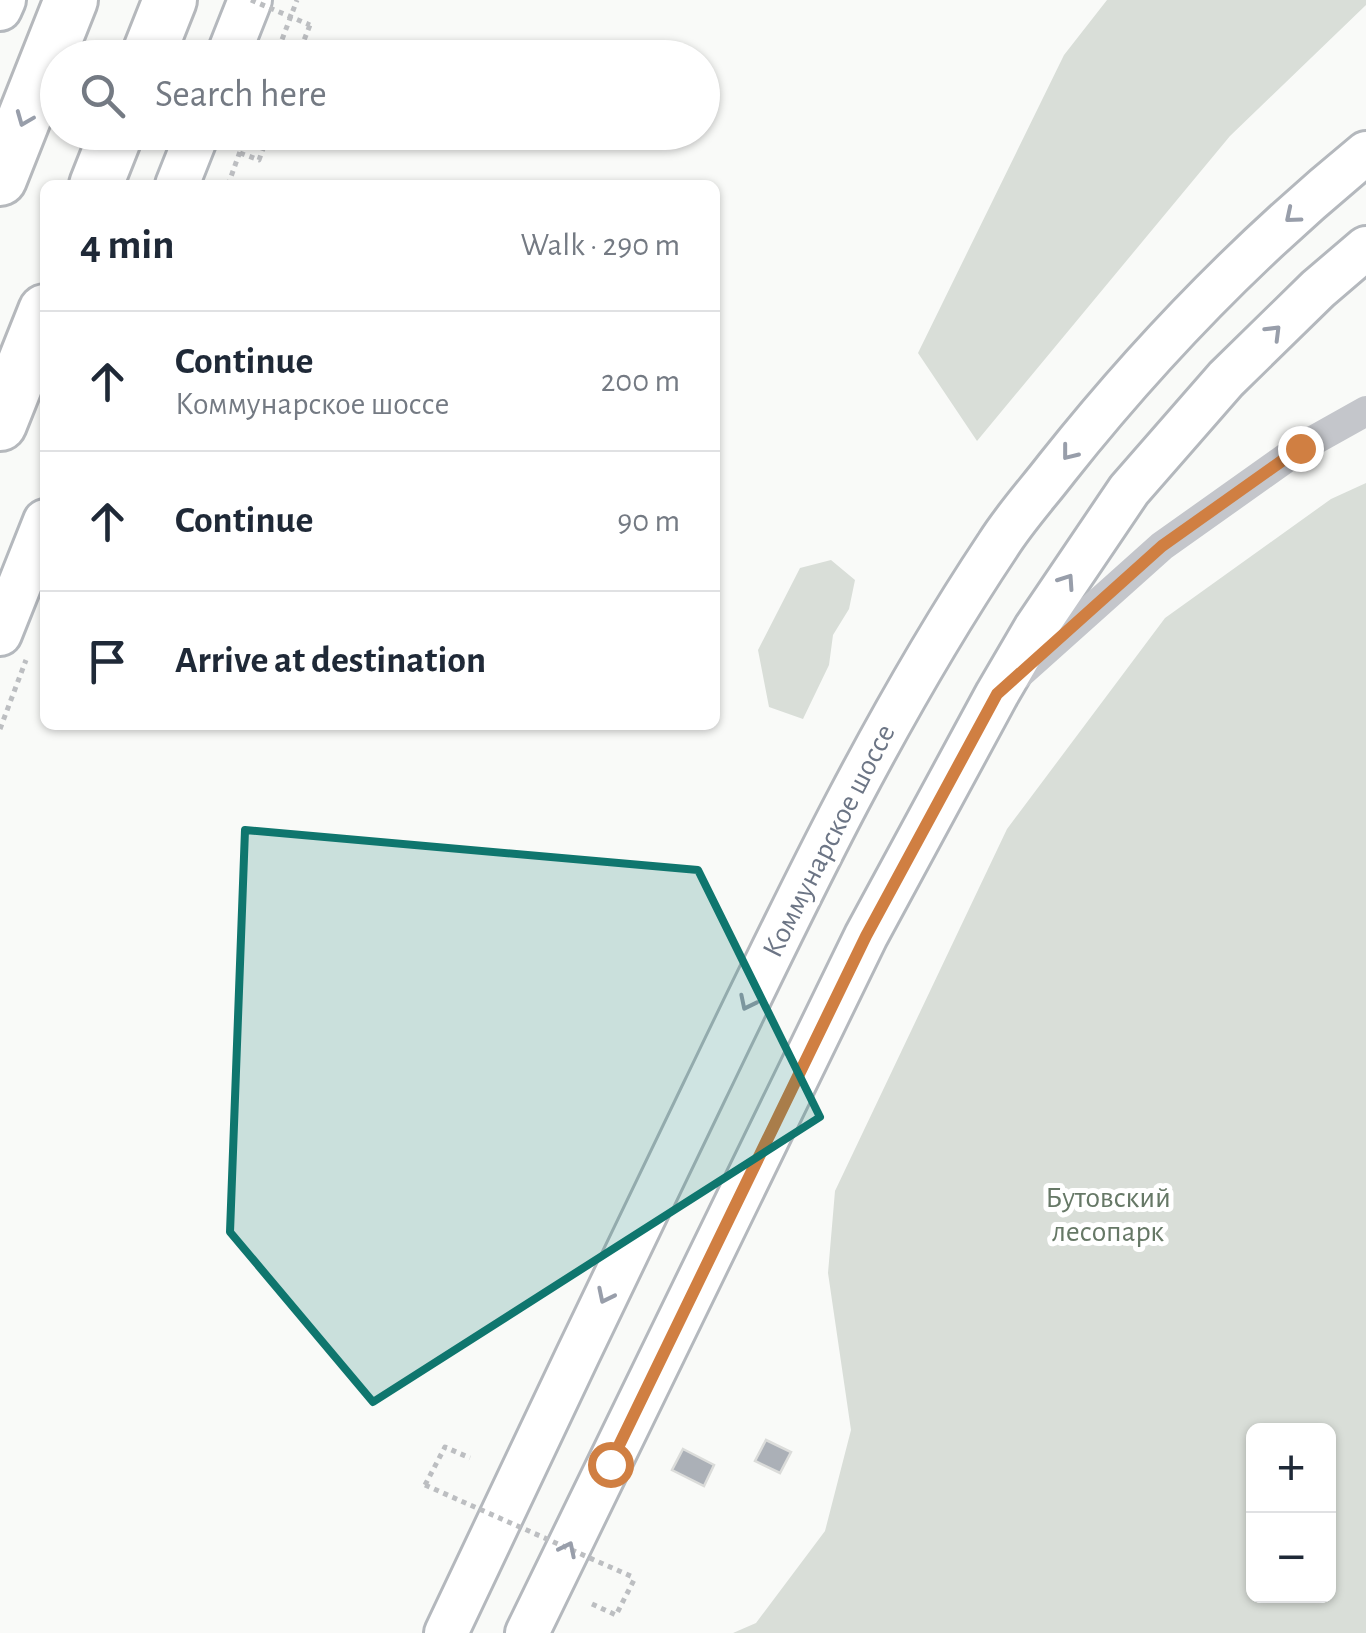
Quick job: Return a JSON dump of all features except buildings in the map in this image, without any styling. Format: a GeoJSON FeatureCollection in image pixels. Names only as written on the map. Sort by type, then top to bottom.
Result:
{"type":"FeatureCollection","features":[{"type":"Feature","properties":{"kind":"highway"},"geometry":{"type":"LineString","coordinates":[[55,40],[71,0]]}},
{"type":"Feature","properties":{"kind":"highway"},"geometry":{"type":"LineString","coordinates":[[153,40],[170,0]]}},
{"type":"Feature","properties":{"kind":"highway"},"geometry":{"type":"LineString","coordinates":[[0,179],[40,78]]}},
{"type":"Feature","properties":{"kind":"highway"},"geometry":{"type":"LineString","coordinates":[[98,180],[109,150]]}},
{"type":"Feature","properties":{"kind":"highway"},"geometry":{"type":"LineString","coordinates":[[0,424],[40,324]]}},
{"type":"Feature","properties":{"kind":"main road"},"geometry":{"type":"LineString","coordinates":[[0,9],[4,0]]}},
{"type":"Feature","properties":{"kind":"main road"},"geometry":{"type":"LineString","coordinates":[[235,40],[251,0]]}},
{"type":"Feature","properties":{"kind":"main road"},"geometry":{"type":"LineString","coordinates":[[179,180],[191,150]]}},
{"type":"Feature","properties":{"kind":"main road","name":"Коммунарское шоссе"},"geometry":{"type":"LineString","coordinates":[[446,1633],[814,862],[909,686],[1000,542],[1097,418],[1174,330],[1254,250],[1366,153]]}},
{"type":"Feature","properties":{"kind":"main road"},"geometry":{"type":"LineString","coordinates":[[527,1633],[866,936],[1036,628],[1128,490],[1226,380],[1366,248]]}},
{"type":"Feature","properties":{"kind":"main road"},"geometry":{"type":"LineString","coordinates":[[16,640],[40,542]]}},
{"type":"Feature","properties":{"kind":"street"},"geometry":{"type":"LineString","coordinates":[[997,694],[1162,546],[1300,448],[1366,411]]}},
{"type":"Feature","properties":{"kind":"path"},"geometry":{"type":"LineString","coordinates":[[251,0],[310,25],[304,40]]}},
{"type":"Feature","properties":{"kind":"path"},"geometry":{"type":"LineString","coordinates":[[283,40],[297,0]]}},
{"type":"Feature","properties":{"kind":"path"},"geometry":{"type":"LineString","coordinates":[[230,180],[240,152],[259,160],[263,150]]}},
{"type":"Feature","properties":{"kind":"path"},"geometry":{"type":"LineString","coordinates":[[0,729],[16,640]]}},
{"type":"Feature","properties":{"kind":"path"},"geometry":{"type":"LineString","coordinates":[[470,1458],[445,1447],[424,1485],[635,1578],[616,1615],[592,1604]]}},
{"type":"Feature","properties":{"kind":"highlighted area"},"geometry":{"type":"Polygon","coordinates":[[[245,830],[698,870],[820,1117],[373,1402],[230,1232],[245,830]]]}},
{"type":"Feature","properties":{"kind":"green space"},"geometry":{"type":"Polygon","coordinates":[[[1107,0],[1366,0],[1366,5],[1230,136],[977,441],[918,353],[1064,55],[1107,0]]]}},
{"type":"Feature","properties":{"kind":"green space","name":"Бутовский лесопарк"},"geometry":{"type":"Polygon","coordinates":[[[1366,483],[1366,1633],[733,1633],[756,1623],[825,1531],[851,1430],[828,1273],[835,1191],[1007,829],[1165,618],[1331,499],[1366,483]]]}},
{"type":"Feature","properties":{"kind":"green space"},"geometry":{"type":"Polygon","coordinates":[[[831,560],[855,580],[849,609],[833,635],[829,665],[803,719],[769,707],[758,650],[800,568],[831,560]]]}},
{"type":"Feature","properties":{"kind":"route"},"geometry":{"type":"LineString","coordinates":[[610,1464],[866,936],[997,694],[1162,546],[1300,448]]}}]}
